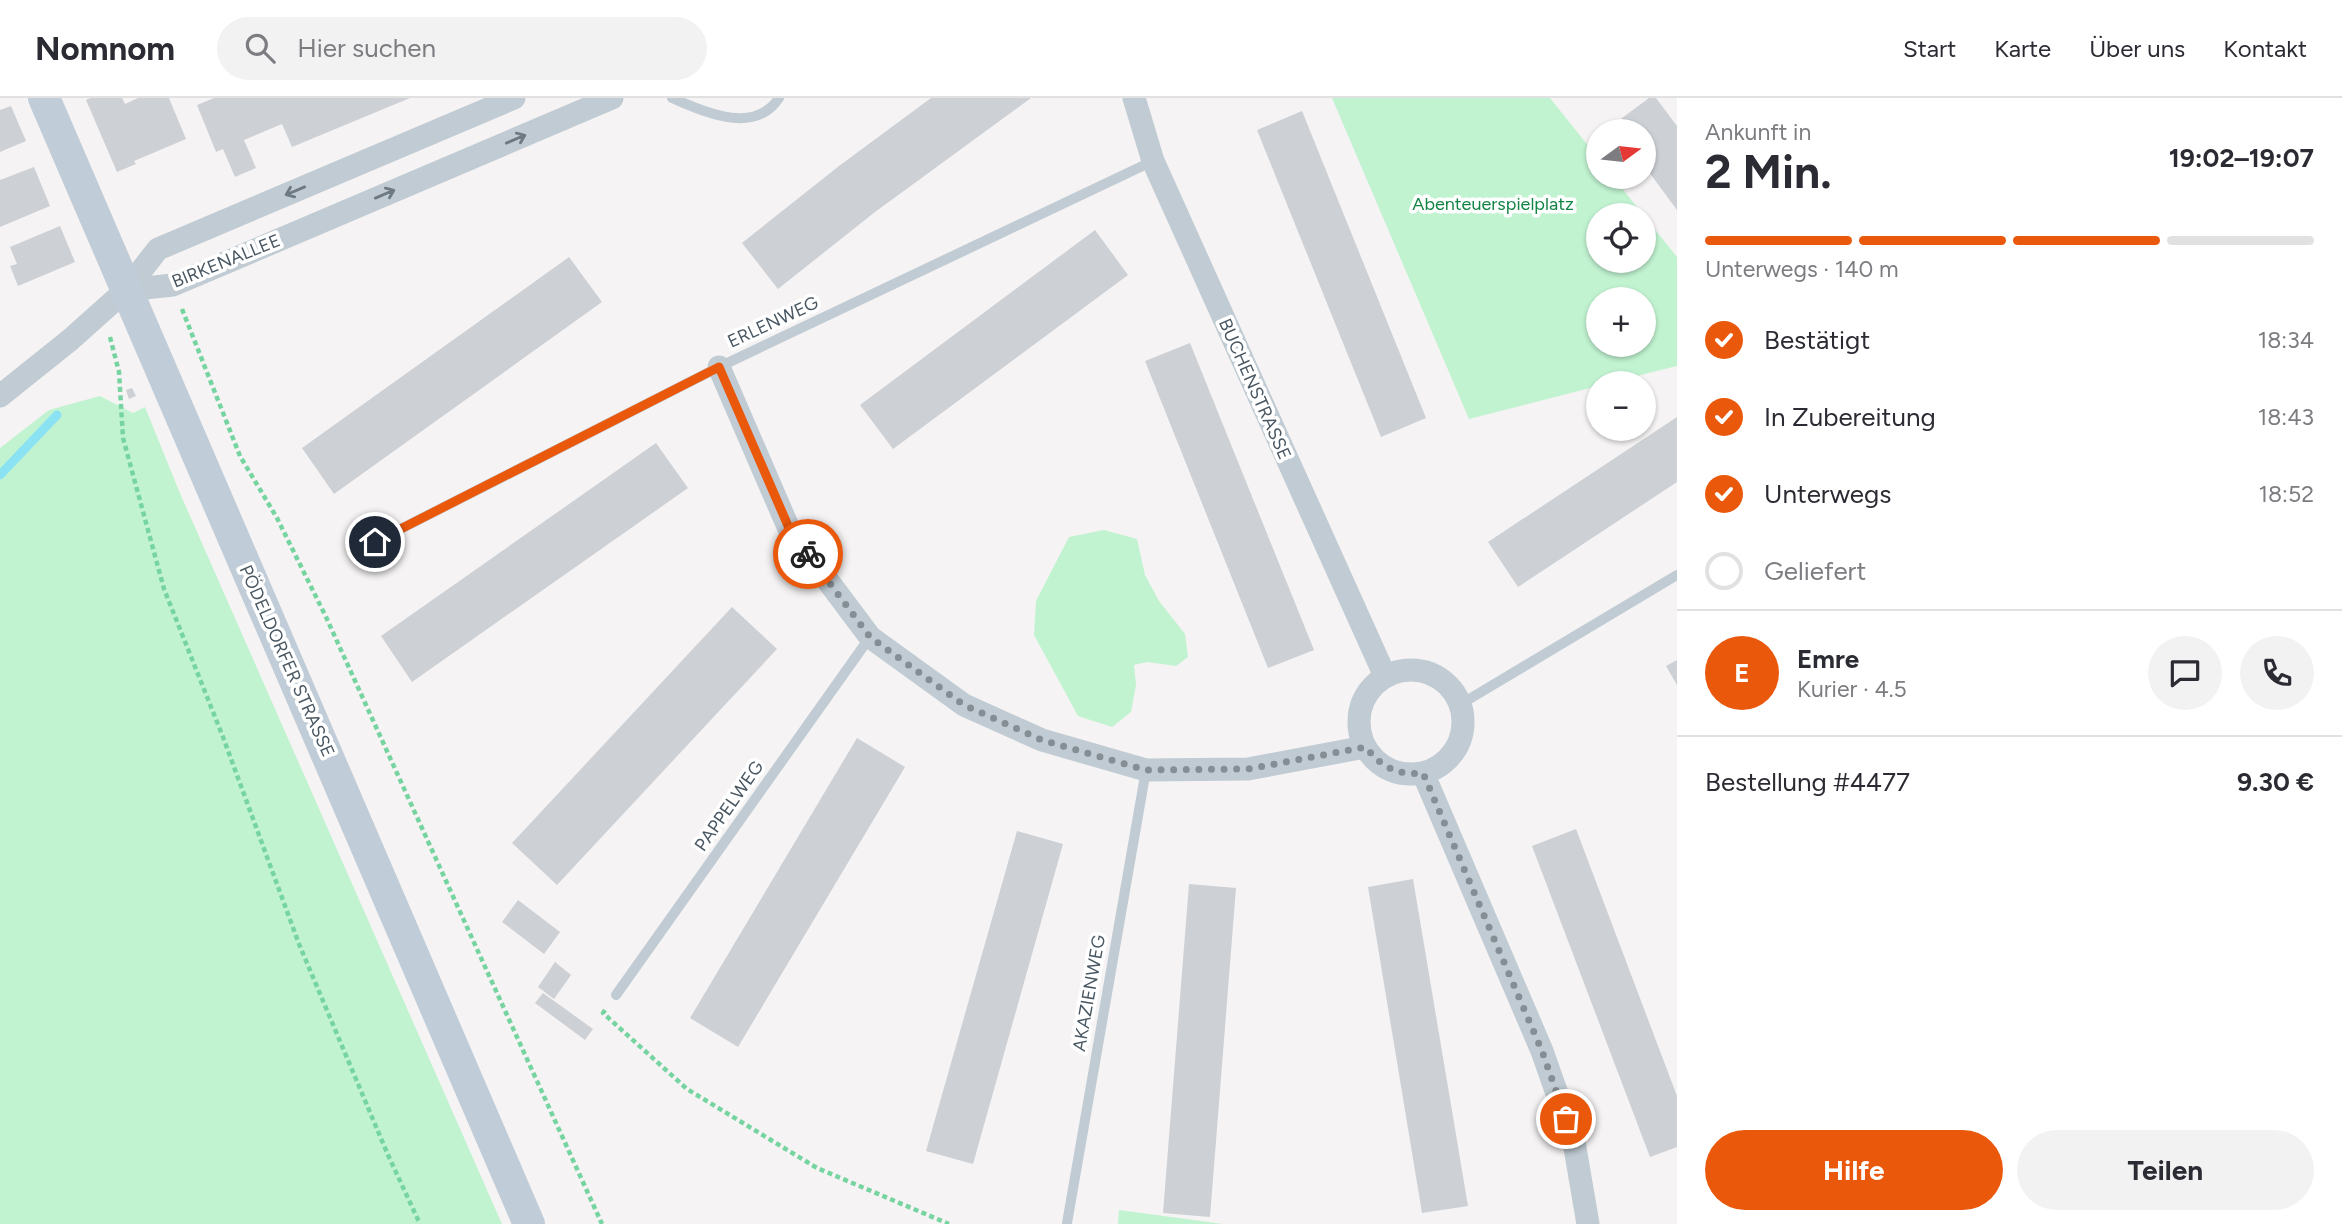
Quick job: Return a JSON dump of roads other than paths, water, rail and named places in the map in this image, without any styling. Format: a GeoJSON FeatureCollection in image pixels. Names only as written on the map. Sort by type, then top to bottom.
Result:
{"type":"FeatureCollection","features":[{"type":"Feature","properties":{"kind":"main road","name":"PÖDELDORFER STRASSE"},"geometry":{"type":"LineString","coordinates":[[44,98],[114,300],[326,748],[529,1224]]}},
{"type":"Feature","properties":{"kind":"street","name":"BIRKENALLEE"},"geometry":{"type":"LineString","coordinates":[[114,300],[158,249],[514,98]]}},
{"type":"Feature","properties":{"kind":"street","name":"BIRKENALLEE"},"geometry":{"type":"LineString","coordinates":[[114,300],[173,285],[572,106],[612,98]]}},
{"type":"Feature","properties":{"kind":"street","name":"BUCHENSTRASSE"},"geometry":{"type":"LineString","coordinates":[[1134,98],[1153,161],[1385,676]]}},
{"type":"Feature","properties":{"kind":"street"},"geometry":{"type":"LineString","coordinates":[[0,396],[114,300]]}},
{"type":"Feature","properties":{"kind":"street"},"geometry":{"type":"LineString","coordinates":[[719,367],[789,528],[870,637],[964,705],[1042,740],[1146,770],[1248,769],[1366,747]]}},
{"type":"Feature","properties":{"kind":"street"},"geometry":{"type":"LineString","coordinates":[[1402,670],[1421,670],[1438,676],[1452,688],[1461,705],[1464,716],[1462,735],[1454,752],[1440,766],[1423,773],[1410,774],[1392,770],[1377,761],[1361,737],[1361,707],[1371,688],[1385,676],[1402,670]]}},
{"type":"Feature","properties":{"kind":"street"},"geometry":{"type":"LineString","coordinates":[[1423,773],[1542,1051],[1574,1142],[1588,1224]]}},
{"type":"Feature","properties":{"kind":"lane"},"geometry":{"type":"LineString","coordinates":[[672,98],[733,119],[753,116],[774,105],[779,98]]}},
{"type":"Feature","properties":{"kind":"lane","name":"ERLENWEG"},"geometry":{"type":"LineString","coordinates":[[375,542],[719,367],[1153,161]]}},
{"type":"Feature","properties":{"kind":"lane"},"geometry":{"type":"LineString","coordinates":[[1461,705],[1677,575]]}},
{"type":"Feature","properties":{"kind":"lane","name":"PAPPELWEG"},"geometry":{"type":"LineString","coordinates":[[615,995],[870,637]]}},
{"type":"Feature","properties":{"kind":"lane","name":"AKAZIENWEG"},"geometry":{"type":"LineString","coordinates":[[1067,1223],[1146,770]]}},
{"type":"Feature","properties":{"kind":"waterway"},"geometry":{"type":"LineString","coordinates":[[0,475],[57,415]]}},
{"type":"Feature","properties":{"kind":"park label","name":"Abenteuerspielplatz"},"geometry":{"type":"Point","coordinates":[1493,204]}}]}
